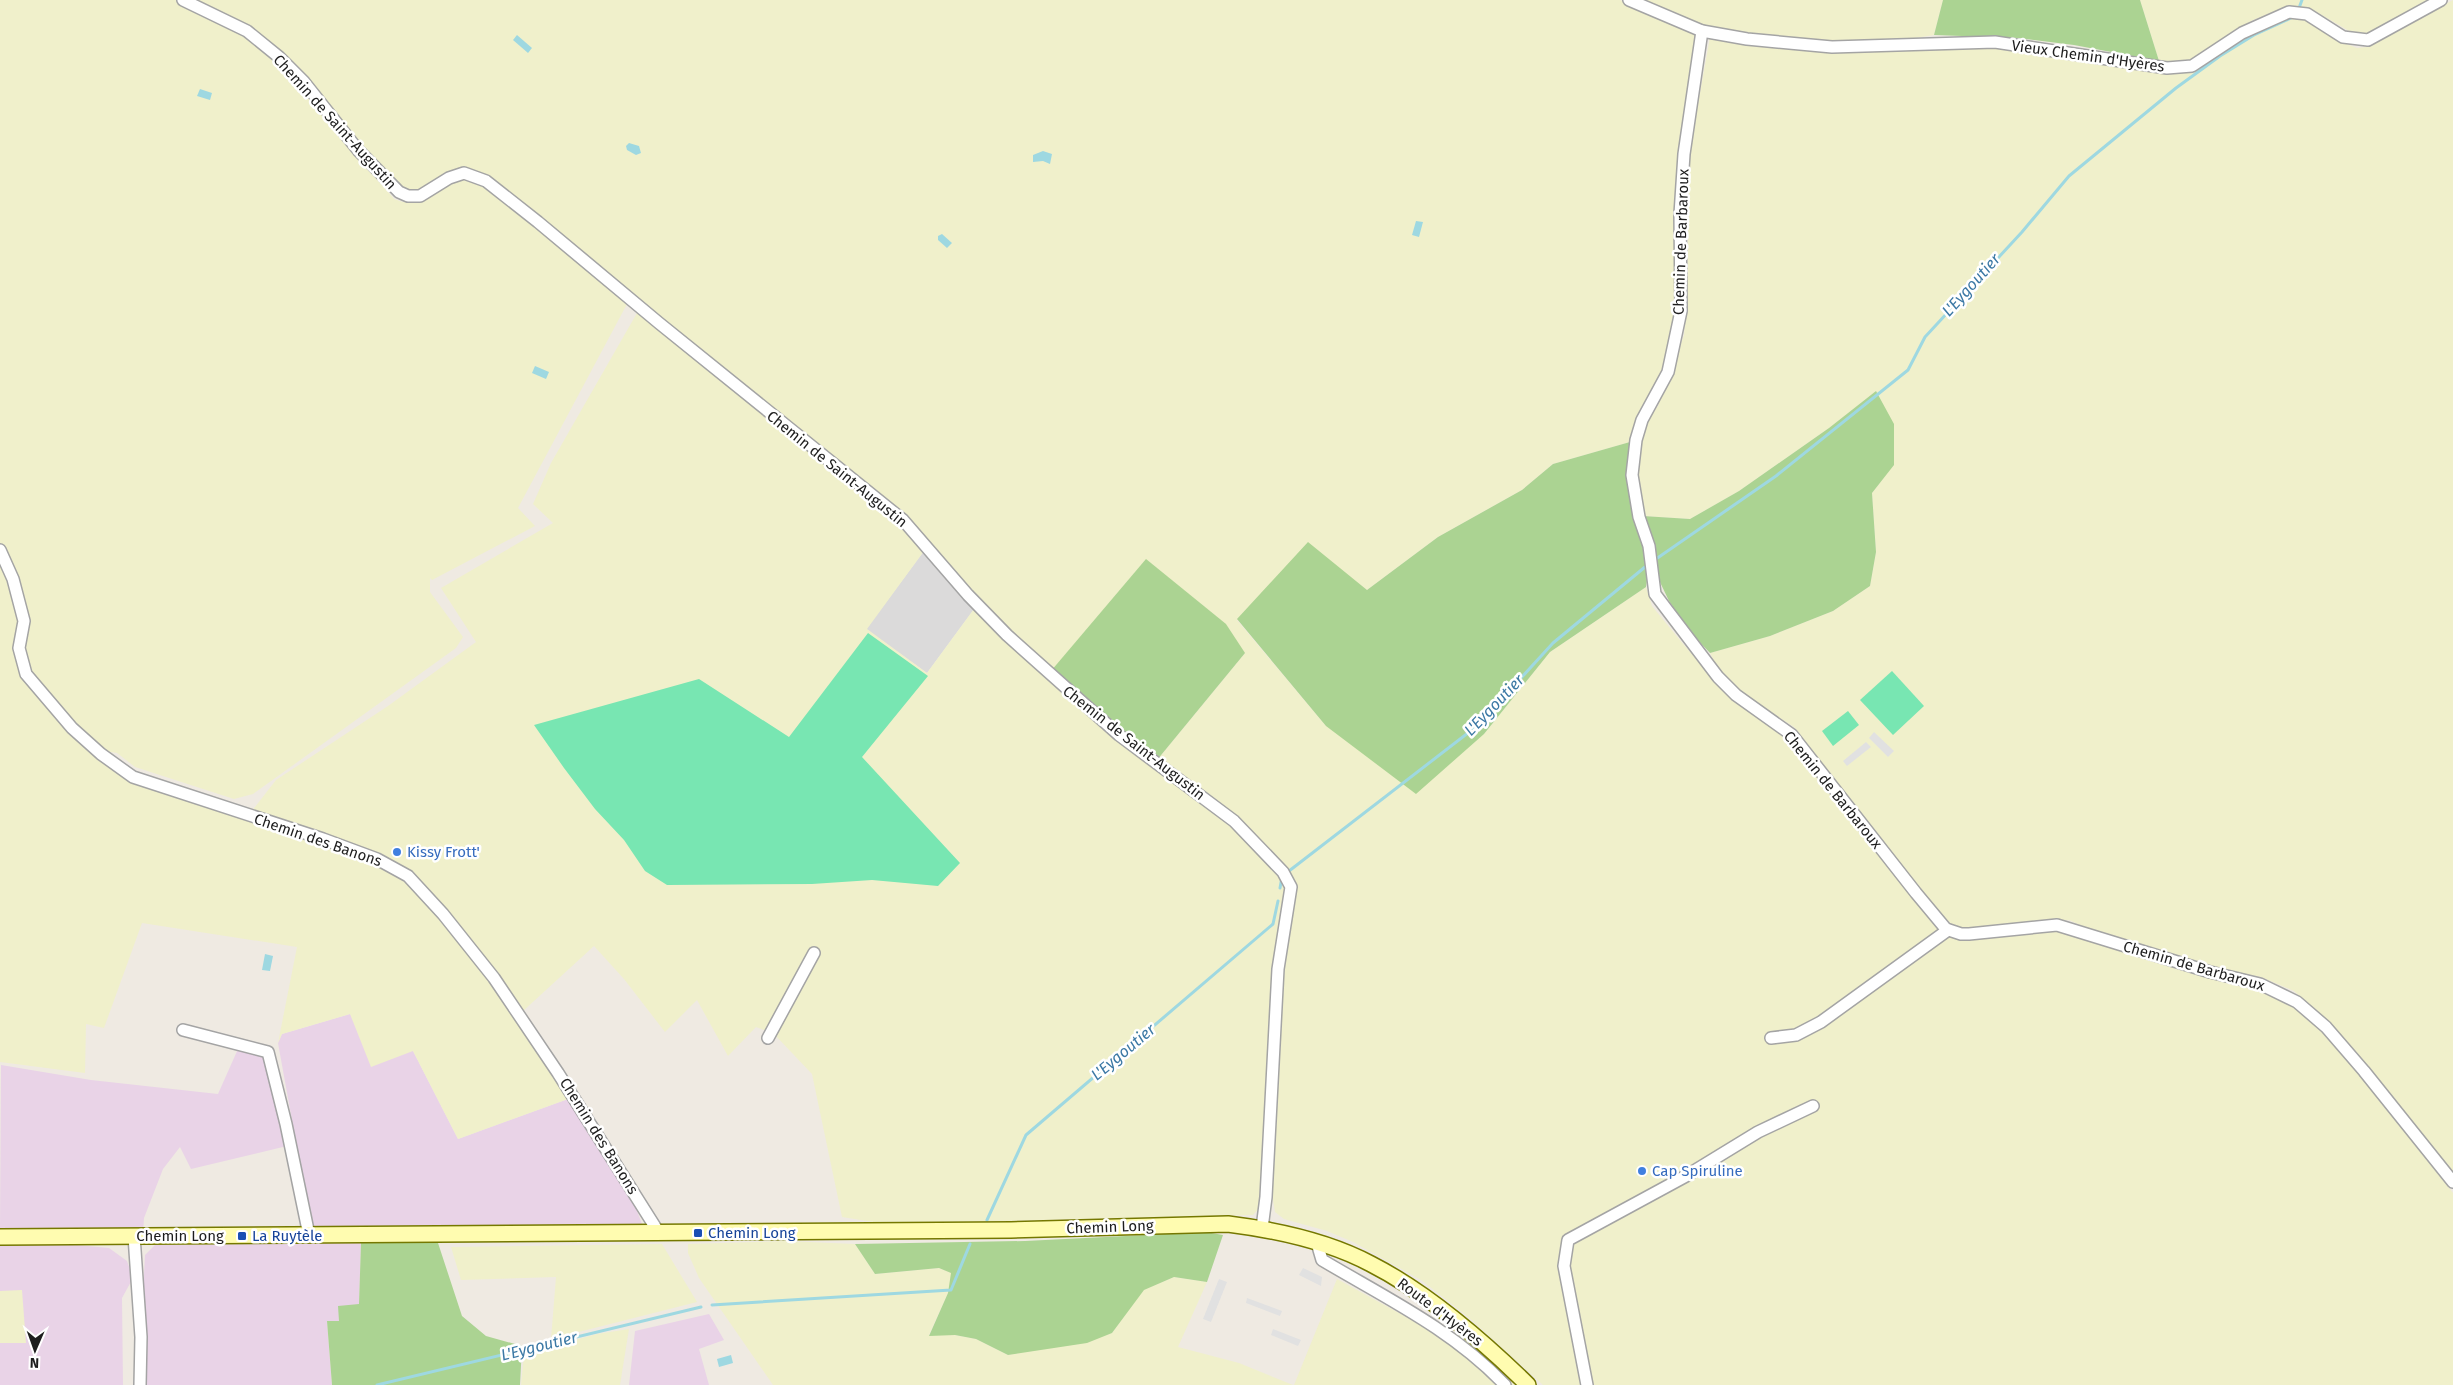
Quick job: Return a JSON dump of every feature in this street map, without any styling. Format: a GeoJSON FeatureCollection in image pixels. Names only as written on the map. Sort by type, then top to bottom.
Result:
{"type":"FeatureCollection","features":[{"type":"Feature","properties":{"kind":"main road","name":"Chemin Long"},"geometry":{"type":"LineString","coordinates":[[0,1237],[1046,1230],[1228,1224],[1262,1228],[1343,1252]]}},
{"type":"Feature","properties":{"kind":"main road","name":"Route d'Hyères"},"geometry":{"type":"LineString","coordinates":[[1343,1252],[1370,1263],[1420,1295],[1483,1344],[1528,1385]]}},
{"type":"Feature","properties":{"kind":"street","name":"Chemin de Saint-Augustin"},"geometry":{"type":"LineString","coordinates":[[183,0],[247,31],[280,57],[304,82],[358,150],[399,192],[408,196],[420,196],[449,178],[464,173],[486,181],[538,222],[659,323],[903,520],[968,595],[1021,648],[1119,735],[1234,821],[1276,865],[1291,887],[1278,970],[1266,1197],[1262,1228]]}},
{"type":"Feature","properties":{"kind":"street","name":"Vieux Chemin d'Hyères"},"geometry":{"type":"LineString","coordinates":[[1629,0],[1702,31],[1747,39],[1832,47],[1996,42],[2167,68],[2192,66],[2242,33],[2289,12],[2307,14],[2343,38],[2368,40],[2441,0]]}},
{"type":"Feature","properties":{"kind":"street","name":"Chemin de Barbaroux"},"geometry":{"type":"LineString","coordinates":[[1702,31],[1684,154],[1680,214],[1681,311],[1668,372],[1642,420],[1636,440],[1632,475],[1638,517],[1649,546],[1655,594],[1718,677],[1736,695],[1792,735],[1916,894],[1948,930],[1969,934],[2057,925],[2210,972],[2260,984],[2298,1002],[2326,1028],[2364,1071],[2453,1182]]}},
{"type":"Feature","properties":{"kind":"street","name":"Chemin des Banons"},"geometry":{"type":"LineString","coordinates":[[0,550],[13,580],[24,621],[20,648],[26,674],[72,728],[101,754],[132,777],[323,839],[384,862],[408,876],[443,914],[494,978],[558,1072],[659,1233]]}},
{"type":"Feature","properties":{"kind":"street"},"geometry":{"type":"LineString","coordinates":[[1771,1038],[1796,1035],[1820,1022],[1948,930]]}},
{"type":"Feature","properties":{"kind":"street"},"geometry":{"type":"LineString","coordinates":[[768,1038],[814,953]]}},
{"type":"Feature","properties":{"kind":"street"},"geometry":{"type":"LineString","coordinates":[[183,1030],[268,1052],[310,1235]]}},
{"type":"Feature","properties":{"kind":"street"},"geometry":{"type":"LineString","coordinates":[[1587,1385],[1564,1266],[1568,1240],[1686,1176],[1758,1132],[1813,1106]]}},
{"type":"Feature","properties":{"kind":"street"},"geometry":{"type":"LineString","coordinates":[[134,1236],[141,1337],[140,1385]]}},
{"type":"Feature","properties":{"kind":"street","name":"Route d'Hyères"},"geometry":{"type":"LineString","coordinates":[[1317,1243],[1322,1260],[1414,1313],[1463,1347],[1505,1384]]}},
{"type":"Feature","properties":{"kind":"shaded area"},"geometry":{"type":"Polygon","coordinates":[[[924,551],[974,609],[927,673],[866,629],[924,551]]]}},
{"type":"Feature","properties":{"kind":"shaded area"},"geometry":{"type":"Polygon","coordinates":[[[1874,732],[1894,751],[1888,757],[1869,738],[1874,732]]]}},
{"type":"Feature","properties":{"kind":"shaded area"},"geometry":{"type":"Polygon","coordinates":[[[1866,742],[1871,747],[1847,766],[1843,761],[1866,742]]]}},
{"type":"Feature","properties":{"kind":"shaded area"},"geometry":{"type":"Polygon","coordinates":[[[350,1014],[413,1051],[458,1139],[568,1099],[631,1195],[642,1224],[312,1230],[278,1043],[282,1034],[350,1014]]]}},
{"type":"Feature","properties":{"kind":"shaded area"},"geometry":{"type":"Polygon","coordinates":[[[238,1049],[265,1055],[287,1146],[191,1169],[180,1147],[163,1169],[144,1218],[143,1233],[0,1230],[1,1065],[91,1080],[218,1094],[238,1049]]]}},
{"type":"Feature","properties":{"kind":"shaded area"},"geometry":{"type":"Polygon","coordinates":[[[361,1243],[359,1305],[339,1321],[327,1321],[332,1385],[144,1385],[147,1364],[143,1295],[145,1255],[155,1245],[361,1243]]]}},
{"type":"Feature","properties":{"kind":"shaded area"},"geometry":{"type":"Polygon","coordinates":[[[66,1244],[109,1248],[127,1261],[133,1278],[122,1298],[123,1385],[0,1385],[0,1245],[66,1244]]]}},
{"type":"Feature","properties":{"kind":"shaded area"},"geometry":{"type":"Polygon","coordinates":[[[1303,1268],[1322,1277],[1321,1286],[1299,1275],[1303,1268]]]}},
{"type":"Feature","properties":{"kind":"shaded area"},"geometry":{"type":"Polygon","coordinates":[[[1219,1279],[1227,1282],[1211,1322],[1203,1319],[1219,1279]]]}},
{"type":"Feature","properties":{"kind":"shaded area"},"geometry":{"type":"Polygon","coordinates":[[[1247,1298],[1282,1311],[1280,1316],[1246,1303],[1247,1298]]]}},
{"type":"Feature","properties":{"kind":"shaded area"},"geometry":{"type":"Polygon","coordinates":[[[709,1314],[724,1340],[699,1349],[709,1385],[629,1385],[635,1331],[709,1314]]]}},
{"type":"Feature","properties":{"kind":"shaded area"},"geometry":{"type":"Polygon","coordinates":[[[1273,1329],[1301,1340],[1298,1346],[1271,1335],[1273,1329]]]}},
{"type":"Feature","properties":{"kind":"green space"},"geometry":{"type":"Polygon","coordinates":[[[0,0],[176,0],[247,37],[291,75],[394,199],[403,202],[417,202],[449,184],[463,180],[487,188],[561,246],[627,304],[518,508],[535,526],[432,580],[430,578],[430,592],[463,637],[456,648],[253,794],[234,799],[135,767],[117,753],[105,751],[85,736],[23,662],[26,627],[8,560],[0,543],[0,0]]]}},
{"type":"Feature","properties":{"kind":"green space"},"geometry":{"type":"Polygon","coordinates":[[[191,0],[1620,0],[1695,32],[1697,37],[1677,307],[1669,353],[1630,442],[1553,464],[1522,490],[1438,537],[1367,590],[1237,620],[1326,726],[1484,734],[1550,652],[1646,587],[1652,606],[1684,645],[1732,700],[1788,739],[1941,931],[2044,929],[2078,935],[2266,992],[2295,1005],[2340,1050],[2453,1193],[2453,1385],[1543,1385],[1467,1316],[1421,1280],[1353,1242],[1327,1231],[1284,1219],[1275,1212],[1270,1182],[1281,974],[1297,885],[1283,868],[1157,760],[1245,653],[1051,671],[992,616],[932,546],[469,170],[454,170],[424,190],[413,191],[396,186],[293,64],[270,42],[253,31],[191,0]]]}},
{"type":"Feature","properties":{"kind":"green space"},"geometry":{"type":"Polygon","coordinates":[[[1637,0],[1943,0],[1934,35],[1884,43],[1836,43],[1788,40],[1700,26],[1637,0]]]}},
{"type":"Feature","properties":{"kind":"green space"},"geometry":{"type":"Polygon","coordinates":[[[1943,0],[2140,0],[2159,61],[2074,45],[2018,38],[1934,35],[1943,0]]]}},
{"type":"Feature","properties":{"kind":"green space"},"geometry":{"type":"Polygon","coordinates":[[[2140,0],[2436,0],[2371,34],[2349,31],[2315,11],[2294,7],[2278,10],[2253,20],[2206,49],[2196,58],[2180,64],[2159,61],[2140,0]]]}},
{"type":"Feature","properties":{"kind":"green space"},"geometry":{"type":"Polygon","coordinates":[[[2453,0],[2453,1172],[2331,1025],[2294,991],[2261,977],[2219,969],[2105,936],[2069,920],[1965,929],[1950,923],[1924,895],[1794,727],[1747,697],[1723,678],[1710,653],[1770,636],[1833,611],[1870,586],[1876,552],[1872,493],[1894,464],[1876,391],[1829,428],[1739,491],[1690,519],[1643,516],[1637,476],[1639,450],[1647,421],[1658,406],[1684,335],[1687,295],[1689,154],[1710,37],[1840,52],[1960,46],[2009,48],[2165,72],[2189,72],[2250,34],[2282,18],[2299,16],[2339,41],[2357,48],[2367,47],[2453,0]]]}},
{"type":"Feature","properties":{"kind":"green space"},"geometry":{"type":"Polygon","coordinates":[[[637,313],[889,513],[924,551],[867,629],[927,673],[974,609],[1251,842],[1278,872],[1287,886],[1262,1205],[1253,1215],[886,1224],[842,1217],[812,1074],[774,1034],[756,1027],[728,1056],[697,1000],[665,1032],[624,979],[594,946],[522,1012],[413,877],[251,812],[276,780],[388,706],[476,642],[441,588],[553,523],[533,504],[551,463],[637,313]]]}},
{"type":"Feature","properties":{"kind":"green space"},"geometry":{"type":"Polygon","coordinates":[[[1876,391],[1894,424],[1894,465],[1872,493],[1876,552],[1870,586],[1833,611],[1770,636],[1710,653],[1691,633],[1669,601],[1659,580],[1654,546],[1643,516],[1690,519],[1739,491],[1829,428],[1876,391]]]}},
{"type":"Feature","properties":{"kind":"green space"},"geometry":{"type":"Polygon","coordinates":[[[1630,442],[1631,500],[1634,518],[1646,556],[1646,587],[1550,652],[1484,734],[1416,794],[1326,726],[1237,619],[1308,542],[1367,590],[1438,537],[1522,490],[1553,464],[1630,442]]]}},
{"type":"Feature","properties":{"kind":"green space"},"geometry":{"type":"Polygon","coordinates":[[[0,557],[19,611],[19,668],[31,689],[107,765],[336,848],[401,875],[417,890],[479,964],[568,1099],[458,1139],[413,1051],[371,1067],[350,1014],[282,1034],[278,1043],[297,947],[142,923],[104,1028],[86,1024],[85,1073],[0,1062],[0,557]]]}},
{"type":"Feature","properties":{"kind":"green space"},"geometry":{"type":"Polygon","coordinates":[[[1146,559],[1226,624],[1245,653],[1157,760],[1051,671],[1146,559]]]}},
{"type":"Feature","properties":{"kind":"green space"},"geometry":{"type":"Polygon","coordinates":[[[868,633],[928,676],[862,757],[960,863],[938,886],[872,880],[812,884],[667,885],[645,871],[624,840],[595,809],[534,725],[699,679],[789,737],[868,633]]]}},
{"type":"Feature","properties":{"kind":"green space"},"geometry":{"type":"Polygon","coordinates":[[[1892,671],[1924,706],[1893,735],[1860,700],[1892,671]]]}},
{"type":"Feature","properties":{"kind":"green space"},"geometry":{"type":"Polygon","coordinates":[[[1848,711],[1859,725],[1833,746],[1822,731],[1848,711]]]}},
{"type":"Feature","properties":{"kind":"green space"},"geometry":{"type":"Polygon","coordinates":[[[1206,1232],[1223,1235],[1207,1282],[1174,1277],[1144,1290],[1112,1333],[1087,1343],[1008,1355],[976,1339],[955,1335],[929,1336],[948,1293],[951,1273],[939,1268],[875,1274],[855,1244],[1025,1241],[1206,1232]]]}},
{"type":"Feature","properties":{"kind":"green space"},"geometry":{"type":"Polygon","coordinates":[[[785,1241],[855,1244],[875,1274],[939,1268],[952,1273],[948,1293],[929,1335],[955,1335],[976,1339],[1008,1355],[1112,1333],[1143,1290],[1174,1277],[1207,1282],[1178,1347],[1239,1363],[1293,1385],[773,1385],[699,1278],[688,1253],[688,1244],[785,1241]]]}},
{"type":"Feature","properties":{"kind":"green space"},"geometry":{"type":"Polygon","coordinates":[[[361,1243],[438,1243],[462,1316],[486,1336],[522,1346],[520,1385],[332,1385],[327,1321],[339,1321],[338,1306],[359,1304],[361,1243]]]}},
{"type":"Feature","properties":{"kind":"green space"},"geometry":{"type":"Polygon","coordinates":[[[662,1244],[697,1302],[551,1339],[556,1277],[461,1280],[451,1247],[662,1244]]]}},
{"type":"Feature","properties":{"kind":"green space"},"geometry":{"type":"Polygon","coordinates":[[[1337,1279],[1410,1319],[1456,1333],[1492,1361],[1515,1385],[1294,1385],[1337,1279]]]}},
{"type":"Feature","properties":{"kind":"green space"},"geometry":{"type":"Polygon","coordinates":[[[22,1290],[26,1343],[0,1343],[0,1291],[22,1290]]]}},
{"type":"Feature","properties":{"kind":"green space"},"geometry":{"type":"Polygon","coordinates":[[[629,1329],[620,1385],[521,1385],[524,1354],[597,1334],[629,1329]]]}},
{"type":"Feature","properties":{"kind":"water"},"geometry":{"type":"Polygon","coordinates":[[[517,35],[532,48],[528,53],[513,40],[517,35]]]}},
{"type":"Feature","properties":{"kind":"water"},"geometry":{"type":"Polygon","coordinates":[[[200,89],[212,93],[210,100],[197,96],[200,89]]]}},
{"type":"Feature","properties":{"kind":"water"},"geometry":{"type":"Polygon","coordinates":[[[629,143],[639,146],[641,153],[636,155],[627,150],[626,146],[629,143]]]}},
{"type":"Feature","properties":{"kind":"water"},"geometry":{"type":"Polygon","coordinates":[[[1043,151],[1052,154],[1050,164],[1043,161],[1033,162],[1033,155],[1043,151]]]}},
{"type":"Feature","properties":{"kind":"water"},"geometry":{"type":"Polygon","coordinates":[[[1416,221],[1423,222],[1419,237],[1412,235],[1416,221]]]}},
{"type":"Feature","properties":{"kind":"water"},"geometry":{"type":"Polygon","coordinates":[[[942,234],[952,243],[947,248],[938,240],[938,236],[942,234]]]}},
{"type":"Feature","properties":{"kind":"water"},"geometry":{"type":"Polygon","coordinates":[[[535,366],[549,372],[546,379],[532,373],[535,366]]]}},
{"type":"Feature","properties":{"kind":"water"},"geometry":{"type":"Polygon","coordinates":[[[265,954],[273,956],[270,971],[262,970],[265,954]]]}},
{"type":"Feature","properties":{"kind":"water"},"geometry":{"type":"Polygon","coordinates":[[[731,1355],[733,1363],[719,1367],[717,1359],[731,1355]]]}},
{"type":"Feature","properties":{"kind":"waterway","name":"L'Eygoutier"},"geometry":{"type":"LineString","coordinates":[[2299,8],[2302,0]]}},
{"type":"Feature","properties":{"kind":"waterway","name":"L'Eygoutier"},"geometry":{"type":"LineString","coordinates":[[1656,559],[1776,476],[1908,370],[1925,337],[2022,232],[2069,176],[2176,88],[2220,56],[2254,35],[2293,17]]}},
{"type":"Feature","properties":{"kind":"waterway","name":"L'Eygoutier"},"geometry":{"type":"LineString","coordinates":[[1289,871],[1477,726],[1553,643],[1645,567]]}},
{"type":"Feature","properties":{"kind":"waterway","name":"L'Eygoutier"},"geometry":{"type":"LineString","coordinates":[[1280,888],[1282,877]]}},
{"type":"Feature","properties":{"kind":"waterway","name":"L'Eygoutier"},"geometry":{"type":"LineString","coordinates":[[987,1220],[1026,1135],[1273,924],[1278,901]]}},
{"type":"Feature","properties":{"kind":"waterway","name":"L'Eygoutier"},"geometry":{"type":"LineString","coordinates":[[712,1305],[951,1290],[970,1244]]}},
{"type":"Feature","properties":{"kind":"waterway","name":"L'Eygoutier"},"geometry":{"type":"LineString","coordinates":[[377,1385],[701,1307]]}},
{"type":"Feature","properties":{"kind":"place","name":"Kissy Frott'"},"geometry":{"type":"Point","coordinates":[397,852]}},
{"type":"Feature","properties":{"kind":"place","name":"Cap Spiruline"},"geometry":{"type":"Point","coordinates":[1642,1171]}},
{"type":"Feature","properties":{"kind":"place","name":"Chemin Long"},"geometry":{"type":"Point","coordinates":[698,1233]}},
{"type":"Feature","properties":{"kind":"place","name":"La Ruytèle"},"geometry":{"type":"Point","coordinates":[242,1236]}}]}
